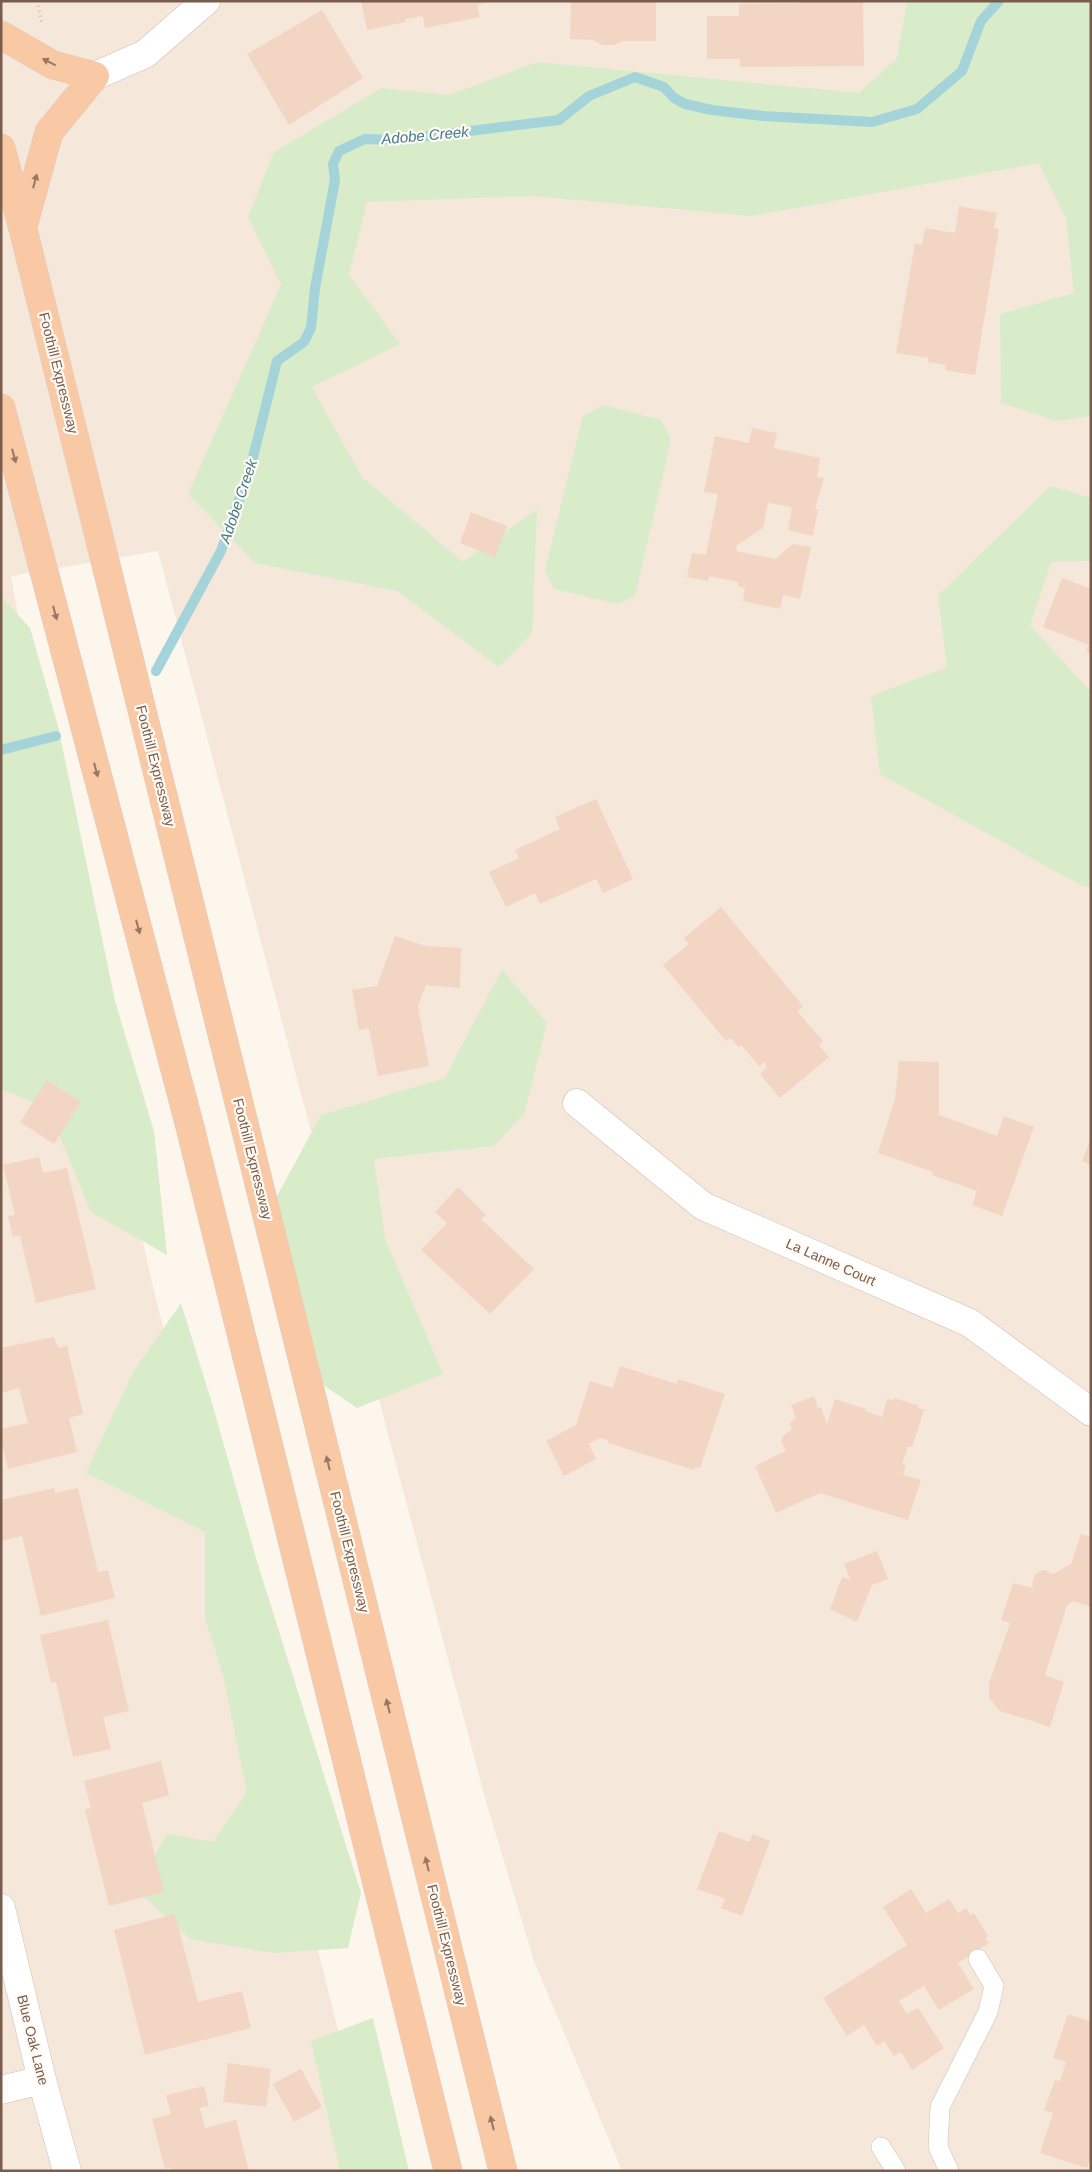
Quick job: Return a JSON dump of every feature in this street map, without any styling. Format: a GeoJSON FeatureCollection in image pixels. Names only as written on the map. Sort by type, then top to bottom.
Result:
{"type":"FeatureCollection","features":[{"type":"Feature","properties":{"kind":"highway"},"geometry":{"type":"LineString","coordinates":[[1,34],[53,65],[95,76],[48,132],[23,229]]}},
{"type":"Feature","properties":{"kind":"highway","name":"Foothill Expressway"},"geometry":{"type":"LineString","coordinates":[[1,148],[23,229],[503,2171]]}},
{"type":"Feature","properties":{"kind":"highway"},"geometry":{"type":"LineString","coordinates":[[1,408],[190,1127],[448,2171]]}},
{"type":"Feature","properties":{"kind":"street"},"geometry":{"type":"LineString","coordinates":[[95,76],[145,54],[206,1]]}},
{"type":"Feature","properties":{"kind":"street","name":"La Lanne Court"},"geometry":{"type":"LineString","coordinates":[[577,1103],[702,1206],[970,1323],[1091,1412]]}},
{"type":"Feature","properties":{"kind":"street","name":"Blue Oak Lane"},"geometry":{"type":"LineString","coordinates":[[1,1908],[42,2080],[67,2171]]}},
{"type":"Feature","properties":{"kind":"street"},"geometry":{"type":"LineString","coordinates":[[1,2090],[42,2080]]}},
{"type":"Feature","properties":{"kind":"lane"},"geometry":{"type":"LineString","coordinates":[[949,2171],[938,2147],[940,2106],[988,2012],[994,1986],[978,1959]]}},
{"type":"Feature","properties":{"kind":"lane"},"geometry":{"type":"LineString","coordinates":[[881,2147],[896,2171]]}},
{"type":"Feature","properties":{"kind":"shaded area"},"geometry":{"type":"Polygon","coordinates":[[[1,1],[1091,1],[1091,2171],[622,2171],[534,1961],[487,1805],[389,1438],[309,1124],[158,551],[11,576],[72,919],[152,1283],[373,2171],[1,2171],[1,1]]]}},
{"type":"Feature","properties":{"kind":"green space"},"geometry":{"type":"Polygon","coordinates":[[[907,1],[1091,1],[1091,416],[1057,421],[1001,403],[1000,314],[1074,293],[1066,219],[1039,163],[752,216],[533,196],[367,202],[349,275],[400,344],[312,387],[362,477],[463,562],[537,509],[532,633],[499,667],[397,591],[255,563],[188,494],[281,285],[248,217],[274,152],[382,88],[449,95],[537,62],[859,93],[897,58],[907,1]]]}},
{"type":"Feature","properties":{"kind":"green space"},"geometry":{"type":"Polygon","coordinates":[[[603,405],[661,420],[671,440],[635,596],[618,604],[554,589],[545,570],[583,416],[603,405]]]}},
{"type":"Feature","properties":{"kind":"green space"},"geometry":{"type":"Polygon","coordinates":[[[1051,486],[1091,498],[1091,561],[1051,562],[1030,625],[1091,692],[1091,887],[1082,886],[880,774],[871,696],[947,667],[938,595],[1051,486]]]}},
{"type":"Feature","properties":{"kind":"green space"},"geometry":{"type":"Polygon","coordinates":[[[1,596],[30,628],[58,726],[115,1001],[154,1131],[167,1255],[91,1212],[48,1108],[1,1089],[1,596]]]}},
{"type":"Feature","properties":{"kind":"green space"},"geometry":{"type":"Polygon","coordinates":[[[502,969],[547,1023],[524,1114],[494,1146],[374,1159],[385,1239],[443,1374],[357,1408],[316,1380],[270,1209],[321,1115],[445,1078],[502,969]]]}},
{"type":"Feature","properties":{"kind":"green space"},"geometry":{"type":"Polygon","coordinates":[[[181,1303],[212,1403],[256,1558],[361,1893],[348,1948],[274,1953],[190,1939],[136,1889],[167,1834],[213,1842],[247,1792],[223,1675],[205,1618],[205,1532],[86,1473],[133,1372],[181,1303]]]}},
{"type":"Feature","properties":{"kind":"green space"},"geometry":{"type":"Polygon","coordinates":[[[373,2018],[409,2171],[340,2171],[311,2041],[373,2018]]]}},
{"type":"Feature","properties":{"kind":"building"},"geometry":{"type":"Polygon","coordinates":[[[361,1],[489,2],[477,5],[480,17],[425,28],[423,16],[405,19],[406,22],[367,30],[361,1]]]}},
{"type":"Feature","properties":{"kind":"building"},"geometry":{"type":"Polygon","coordinates":[[[571,1],[656,1],[656,41],[622,41],[615,45],[602,45],[593,40],[570,39],[571,1]]]}},
{"type":"Feature","properties":{"kind":"building"},"geometry":{"type":"Polygon","coordinates":[[[800,1],[863,1],[864,66],[740,67],[740,59],[707,59],[707,16],[739,16],[739,4],[800,3],[800,1]]]}},
{"type":"Feature","properties":{"kind":"building"},"geometry":{"type":"Polygon","coordinates":[[[322,10],[363,78],[289,125],[247,54],[322,10]]]}},
{"type":"Feature","properties":{"kind":"building"},"geometry":{"type":"Polygon","coordinates":[[[959,206],[997,213],[994,228],[999,229],[975,375],[945,370],[946,365],[928,362],[928,358],[896,353],[915,243],[922,245],[925,228],[955,233],[959,206]]]}},
{"type":"Feature","properties":{"kind":"building"},"geometry":{"type":"Polygon","coordinates":[[[752,428],[777,433],[774,448],[820,458],[817,477],[824,478],[815,509],[818,509],[813,536],[788,530],[792,507],[768,503],[763,528],[737,545],[736,551],[775,559],[793,544],[811,547],[800,599],[783,595],[780,609],[743,601],[745,588],[738,586],[738,582],[709,576],[708,581],[687,577],[692,553],[706,555],[718,494],[704,492],[715,436],[749,443],[752,428]]]}},
{"type":"Feature","properties":{"kind":"building"},"geometry":{"type":"Polygon","coordinates":[[[471,512],[507,526],[495,557],[460,543],[471,512]]]}},
{"type":"Feature","properties":{"kind":"building"},"geometry":{"type":"Polygon","coordinates":[[[1062,578],[1091,589],[1091,653],[1086,652],[1089,645],[1043,627],[1062,578]]]}},
{"type":"Feature","properties":{"kind":"building"},"geometry":{"type":"Polygon","coordinates":[[[596,799],[633,879],[603,893],[596,879],[540,904],[535,893],[506,907],[489,872],[519,858],[515,850],[560,829],[555,817],[596,799]]]}},
{"type":"Feature","properties":{"kind":"building"},"geometry":{"type":"Polygon","coordinates":[[[721,907],[803,1006],[797,1011],[823,1041],[819,1045],[829,1057],[780,1098],[760,1074],[767,1067],[764,1062],[759,1066],[741,1045],[738,1047],[731,1038],[726,1041],[663,965],[689,944],[684,938],[721,907]]]}},
{"type":"Feature","properties":{"kind":"building"},"geometry":{"type":"Polygon","coordinates":[[[395,936],[426,946],[461,948],[460,988],[426,985],[418,1006],[429,1066],[378,1076],[369,1028],[359,1030],[352,990],[377,986],[395,936]]]}},
{"type":"Feature","properties":{"kind":"building"},"geometry":{"type":"Polygon","coordinates":[[[899,1061],[939,1062],[939,1115],[997,1136],[1004,1116],[1034,1127],[1002,1216],[972,1205],[977,1191],[932,1175],[933,1172],[878,1153],[895,1099],[899,1061]]]}},
{"type":"Feature","properties":{"kind":"building"},"geometry":{"type":"Polygon","coordinates":[[[47,1080],[81,1102],[54,1144],[20,1122],[47,1080]]]}},
{"type":"Feature","properties":{"kind":"building"},"geometry":{"type":"Polygon","coordinates":[[[1091,1138],[1091,1165],[1082,1161],[1091,1138]]]}},
{"type":"Feature","properties":{"kind":"building"},"geometry":{"type":"Polygon","coordinates":[[[39,1157],[43,1173],[67,1168],[96,1289],[36,1303],[20,1236],[13,1237],[8,1216],[15,1215],[3,1165],[39,1157]]]}},
{"type":"Feature","properties":{"kind":"building"},"geometry":{"type":"Polygon","coordinates":[[[458,1187],[486,1215],[481,1219],[534,1269],[490,1314],[421,1250],[447,1223],[435,1212],[458,1187]]]}},
{"type":"Feature","properties":{"kind":"building"},"geometry":{"type":"Polygon","coordinates":[[[54,1337],[58,1348],[67,1346],[83,1414],[69,1418],[77,1452],[8,1469],[1,1440],[1,1429],[28,1423],[19,1388],[1,1393],[1,1348],[54,1337]]]}},
{"type":"Feature","properties":{"kind":"building"},"geometry":{"type":"Polygon","coordinates":[[[620,1366],[677,1384],[678,1379],[725,1394],[700,1468],[695,1467],[694,1470],[608,1443],[608,1440],[600,1438],[589,1444],[596,1459],[564,1476],[546,1441],[576,1425],[590,1381],[613,1388],[620,1366]]]}},
{"type":"Feature","properties":{"kind":"building"},"geometry":{"type":"Polygon","coordinates":[[[814,1396],[818,1408],[821,1407],[827,1424],[835,1399],[866,1409],[865,1411],[882,1417],[887,1399],[893,1400],[894,1398],[919,1406],[918,1408],[924,1410],[912,1447],[908,1446],[902,1464],[906,1465],[903,1475],[921,1480],[908,1520],[820,1493],[776,1513],[755,1466],[786,1451],[781,1442],[783,1436],[792,1429],[790,1423],[796,1418],[791,1405],[814,1396]]]}},
{"type":"Feature","properties":{"kind":"building"},"geometry":{"type":"Polygon","coordinates":[[[54,1488],[55,1493],[78,1488],[98,1572],[108,1570],[115,1598],[41,1616],[22,1536],[1,1541],[1,1500],[54,1488]]]}},
{"type":"Feature","properties":{"kind":"building"},"geometry":{"type":"Polygon","coordinates":[[[1081,1534],[1091,1537],[1091,1607],[1074,1601],[1067,1605],[1045,1675],[1064,1682],[1050,1727],[1000,1711],[989,1698],[989,1683],[1010,1623],[1001,1620],[1013,1583],[1033,1588],[1032,1582],[1035,1575],[1040,1571],[1045,1570],[1053,1574],[1071,1564],[1081,1534]]]}},
{"type":"Feature","properties":{"kind":"building"},"geometry":{"type":"Polygon","coordinates":[[[877,1551],[888,1579],[872,1585],[857,1622],[830,1609],[842,1577],[850,1580],[844,1564],[877,1551]]]}},
{"type":"Feature","properties":{"kind":"building"},"geometry":{"type":"Polygon","coordinates":[[[108,1620],[129,1711],[103,1717],[111,1749],[73,1757],[56,1682],[51,1683],[40,1635],[108,1620]]]}},
{"type":"Feature","properties":{"kind":"building"},"geometry":{"type":"Polygon","coordinates":[[[161,1761],[169,1795],[142,1803],[164,1892],[109,1906],[85,1810],[91,1808],[84,1781],[161,1761]]]}},
{"type":"Feature","properties":{"kind":"building"},"geometry":{"type":"Polygon","coordinates":[[[719,1831],[749,1842],[753,1834],[770,1841],[742,1916],[721,1908],[725,1899],[697,1889],[719,1831]]]}},
{"type":"Feature","properties":{"kind":"building"},"geometry":{"type":"Polygon","coordinates":[[[911,1889],[926,1913],[949,1899],[958,1913],[966,1908],[971,1915],[974,1913],[988,1936],[985,1938],[989,1943],[958,1963],[974,1989],[939,2010],[924,1986],[899,2001],[907,2014],[918,2008],[944,2048],[912,2070],[901,2052],[894,2056],[884,2041],[877,2046],[864,2025],[847,2036],[823,1998],[907,1945],[883,1907],[911,1889]]]}},
{"type":"Feature","properties":{"kind":"building"},"geometry":{"type":"Polygon","coordinates":[[[175,1914],[198,2002],[242,1991],[251,2028],[145,2055],[114,1930],[175,1914]]]}},
{"type":"Feature","properties":{"kind":"building"},"geometry":{"type":"Polygon","coordinates":[[[1068,2014],[1091,2022],[1091,2155],[1087,2168],[1040,2153],[1053,2113],[1044,2110],[1055,2080],[1060,2081],[1066,2062],[1053,2058],[1068,2014]]]}},
{"type":"Feature","properties":{"kind":"building"},"geometry":{"type":"Polygon","coordinates":[[[228,2063],[271,2069],[266,2107],[223,2102],[228,2063]]]}},
{"type":"Feature","properties":{"kind":"building"},"geometry":{"type":"Polygon","coordinates":[[[301,2069],[322,2107],[294,2122],[273,2084],[301,2069]]]}},
{"type":"Feature","properties":{"kind":"building"},"geometry":{"type":"Polygon","coordinates":[[[204,2086],[209,2106],[200,2108],[205,2128],[236,2120],[249,2171],[172,2171],[171,2167],[165,2169],[152,2119],[171,2114],[166,2095],[204,2086]]]}},
{"type":"Feature","properties":{"kind":"waterway","name":"Adobe Creek"},"geometry":{"type":"LineString","coordinates":[[156,671],[221,551],[250,469],[277,361],[304,342],[311,328],[315,288],[335,180],[333,164],[339,151],[365,139],[397,140],[559,120],[589,96],[635,77],[664,87],[674,98],[685,104],[712,110],[763,116],[872,122],[917,109],[962,71],[981,21],[999,1]]}},
{"type":"Feature","properties":{"kind":"waterway","name":"Adobe Creek"},"geometry":{"type":"LineString","coordinates":[[1,750],[56,736]]}}]}
